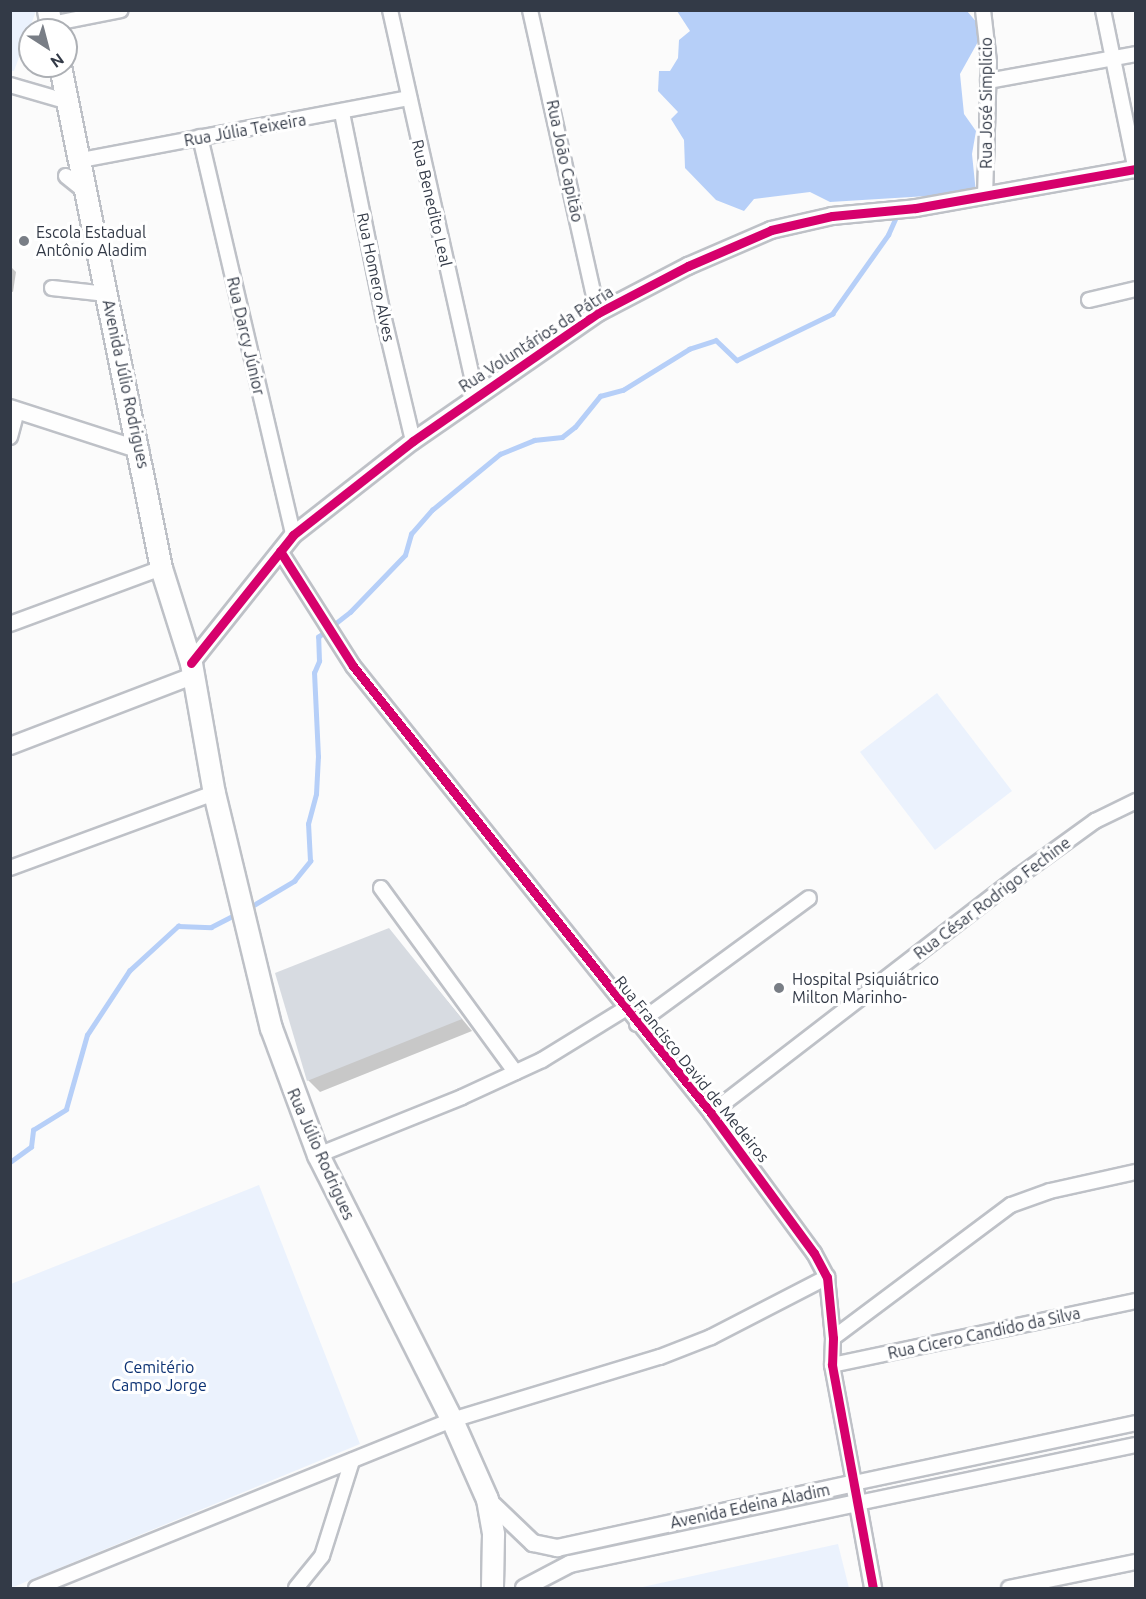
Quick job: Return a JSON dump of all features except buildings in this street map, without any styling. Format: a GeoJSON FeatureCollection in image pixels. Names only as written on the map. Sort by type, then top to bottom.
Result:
{"type":"FeatureCollection","features":[{"type":"Feature","properties":{"kind":"main road"},"geometry":{"type":"LineString","coordinates":[[63,78],[69,102]]}},
{"type":"Feature","properties":{"kind":"main road","name":"Avenida Júlio Rodrigues"},"geometry":{"type":"LineString","coordinates":[[69,102],[140,450],[161,568],[191,669]]}},
{"type":"Feature","properties":{"kind":"main road","name":"Rua Júlio Rodrigues"},"geometry":{"type":"LineString","coordinates":[[191,669],[214,793],[244,925],[271,1028],[318,1155],[452,1420],[487,1499],[493,1534],[492,1588]]}},
{"type":"Feature","properties":{"kind":"street"},"geometry":{"type":"LineString","coordinates":[[74,18],[121,10]]}},
{"type":"Feature","properties":{"kind":"street","name":"Rua Benedito Leal"},"geometry":{"type":"LineString","coordinates":[[390,10],[476,395]]}},
{"type":"Feature","properties":{"kind":"street","name":"Rua João Capitão"},"geometry":{"type":"LineString","coordinates":[[531,10],[598,313]]}},
{"type":"Feature","properties":{"kind":"street","name":"Rua José Simplicio"},"geometry":{"type":"LineString","coordinates":[[983,10],[989,45],[985,196]]}},
{"type":"Feature","properties":{"kind":"street"},"geometry":{"type":"LineString","coordinates":[[1103,10],[1135,170]]}},
{"type":"Feature","properties":{"kind":"street"},"geometry":{"type":"LineString","coordinates":[[988,81],[1136,54]]}},
{"type":"Feature","properties":{"kind":"street"},"geometry":{"type":"LineString","coordinates":[[10,86],[69,102]]}},
{"type":"Feature","properties":{"kind":"street","name":"Rua Júlia Teixeira"},"geometry":{"type":"LineString","coordinates":[[81,160],[342,113],[409,98]]}},
{"type":"Feature","properties":{"kind":"street","name":"Rua Homero Alves"},"geometry":{"type":"LineString","coordinates":[[342,113],[384,320],[413,441]]}},
{"type":"Feature","properties":{"kind":"street","name":"Rua Darcy Júnior"},"geometry":{"type":"LineString","coordinates":[[200,137],[293,535]]}},
{"type":"Feature","properties":{"kind":"street","name":"Rua Voluntários da Pátria"},"geometry":{"type":"LineString","coordinates":[[191,669],[293,535],[476,395],[598,313],[705,258],[771,230],[832,216],[916,208],[1135,170]]}},
{"type":"Feature","properties":{"kind":"street"},"geometry":{"type":"LineString","coordinates":[[66,177],[86,192]]}},
{"type":"Feature","properties":{"kind":"street"},"geometry":{"type":"LineString","coordinates":[[52,288],[107,294]]}},
{"type":"Feature","properties":{"kind":"street"},"geometry":{"type":"LineString","coordinates":[[1089,300],[1136,289]]}},
{"type":"Feature","properties":{"kind":"street"},"geometry":{"type":"LineString","coordinates":[[10,437],[14,409],[140,450]]}},
{"type":"Feature","properties":{"kind":"street","name":"Rua Francisco David de Medeiros"},"geometry":{"type":"LineString","coordinates":[[280,551],[366,683],[637,1024],[711,1113],[814,1253],[827,1277],[833,1338],[832,1365],[873,1588]]}},
{"type":"Feature","properties":{"kind":"street"},"geometry":{"type":"LineString","coordinates":[[10,624],[161,568]]}},
{"type":"Feature","properties":{"kind":"street"},"geometry":{"type":"LineString","coordinates":[[10,746],[191,669]]}},
{"type":"Feature","properties":{"kind":"street"},"geometry":{"type":"LineString","coordinates":[[10,868],[214,793]]}},
{"type":"Feature","properties":{"kind":"street","name":"Rua César Rodrigo Fechine"},"geometry":{"type":"LineString","coordinates":[[711,1113],[1019,876],[1095,821],[1136,801]]}},
{"type":"Feature","properties":{"kind":"street"},"geometry":{"type":"LineString","coordinates":[[381,888],[515,1072]]}},
{"type":"Feature","properties":{"kind":"street"},"geometry":{"type":"LineString","coordinates":[[637,1024],[808,898]]}},
{"type":"Feature","properties":{"kind":"street"},"geometry":{"type":"LineString","coordinates":[[318,1155],[515,1072],[625,1009]]}},
{"type":"Feature","properties":{"kind":"street"},"geometry":{"type":"LineString","coordinates":[[833,1338],[1011,1205],[1039,1194],[1136,1172]]}},
{"type":"Feature","properties":{"kind":"street"},"geometry":{"type":"LineString","coordinates":[[36,1588],[452,1420],[660,1357],[738,1323],[827,1277]]}},
{"type":"Feature","properties":{"kind":"street","name":"Rua Cicero Candido da Silva"},"geometry":{"type":"LineString","coordinates":[[832,1365],[1136,1301]]}},
{"type":"Feature","properties":{"kind":"street","name":"Avenida Edeina Aladim"},"geometry":{"type":"LineString","coordinates":[[487,1499],[533,1543],[557,1548],[1136,1423]]}},
{"type":"Feature","properties":{"kind":"street","name":"Avenida Edeina Aladim"},"geometry":{"type":"LineString","coordinates":[[524,1588],[570,1564],[1136,1445]]}},
{"type":"Feature","properties":{"kind":"street"},"geometry":{"type":"LineString","coordinates":[[984,1455],[987,1476]]}},
{"type":"Feature","properties":{"kind":"street"},"geometry":{"type":"LineString","coordinates":[[296,1588],[322,1556],[352,1461]]}},
{"type":"Feature","properties":{"kind":"street"},"geometry":{"type":"LineString","coordinates":[[1009,1588],[1136,1562]]}},
{"type":"Feature","properties":{"kind":"green space"},"geometry":{"type":"Polygon","coordinates":[[[10,11],[36,11],[33,18],[18,18],[18,60],[14,71],[11,71],[10,11]]]}},
{"type":"Feature","properties":{"kind":"green space"},"geometry":{"type":"Polygon","coordinates":[[[937,693],[1012,791],[935,850],[860,752],[937,693]]]}},
{"type":"Feature","properties":{"kind":"green space","name":"Cemitério Campo Jorge"},"geometry":{"type":"Polygon","coordinates":[[[259,1185],[360,1444],[11,1588],[11,1284],[259,1185]]]}},
{"type":"Feature","properties":{"kind":"green space"},"geometry":{"type":"Polygon","coordinates":[[[838,1544],[849,1588],[638,1588],[838,1544]]]}},
{"type":"Feature","properties":{"kind":"water"},"geometry":{"type":"Polygon","coordinates":[[[677,11],[967,11],[984,31],[960,74],[964,114],[976,131],[972,154],[976,193],[830,202],[810,192],[754,199],[744,211],[716,200],[685,168],[684,140],[671,119],[678,112],[658,91],[659,71],[670,71],[678,58],[679,40],[690,31],[677,11]]]}},
{"type":"Feature","properties":{"kind":"waterway"},"geometry":{"type":"LineString","coordinates":[[247,909],[294,881],[310,861],[308,824],[316,794],[318,757],[314,673],[319,661],[318,637],[350,612],[405,555],[411,534],[432,510],[500,454],[534,440],[562,437],[575,427],[600,396],[623,390],[689,349],[716,340],[737,360],[832,314],[888,235],[898,213]]}},
{"type":"Feature","properties":{"kind":"waterway"},"geometry":{"type":"LineString","coordinates":[[10,1162],[31,1147],[33,1130],[66,1109],[87,1035],[129,971],[178,926],[211,927],[237,914]]}},
{"type":"Feature","properties":{"kind":"cycle path"},"geometry":{"type":"LineString","coordinates":[[191,663],[293,535],[413,441],[598,313],[688,266],[771,230],[832,216],[916,208],[1136,169]]}},
{"type":"Feature","properties":{"kind":"cycle path"},"geometry":{"type":"LineString","coordinates":[[280,551],[353,666],[711,1113],[814,1253],[827,1277],[833,1338],[832,1365],[873,1588]]}},
{"type":"Feature","properties":{"kind":"place","name":"Escola Estadual Antônio Aladim"},"geometry":{"type":"Point","coordinates":[24,241]}},
{"type":"Feature","properties":{"kind":"place","name":"Hospital Psiquiátrico Milton Marinho-"},"geometry":{"type":"Point","coordinates":[779,988]}}]}
